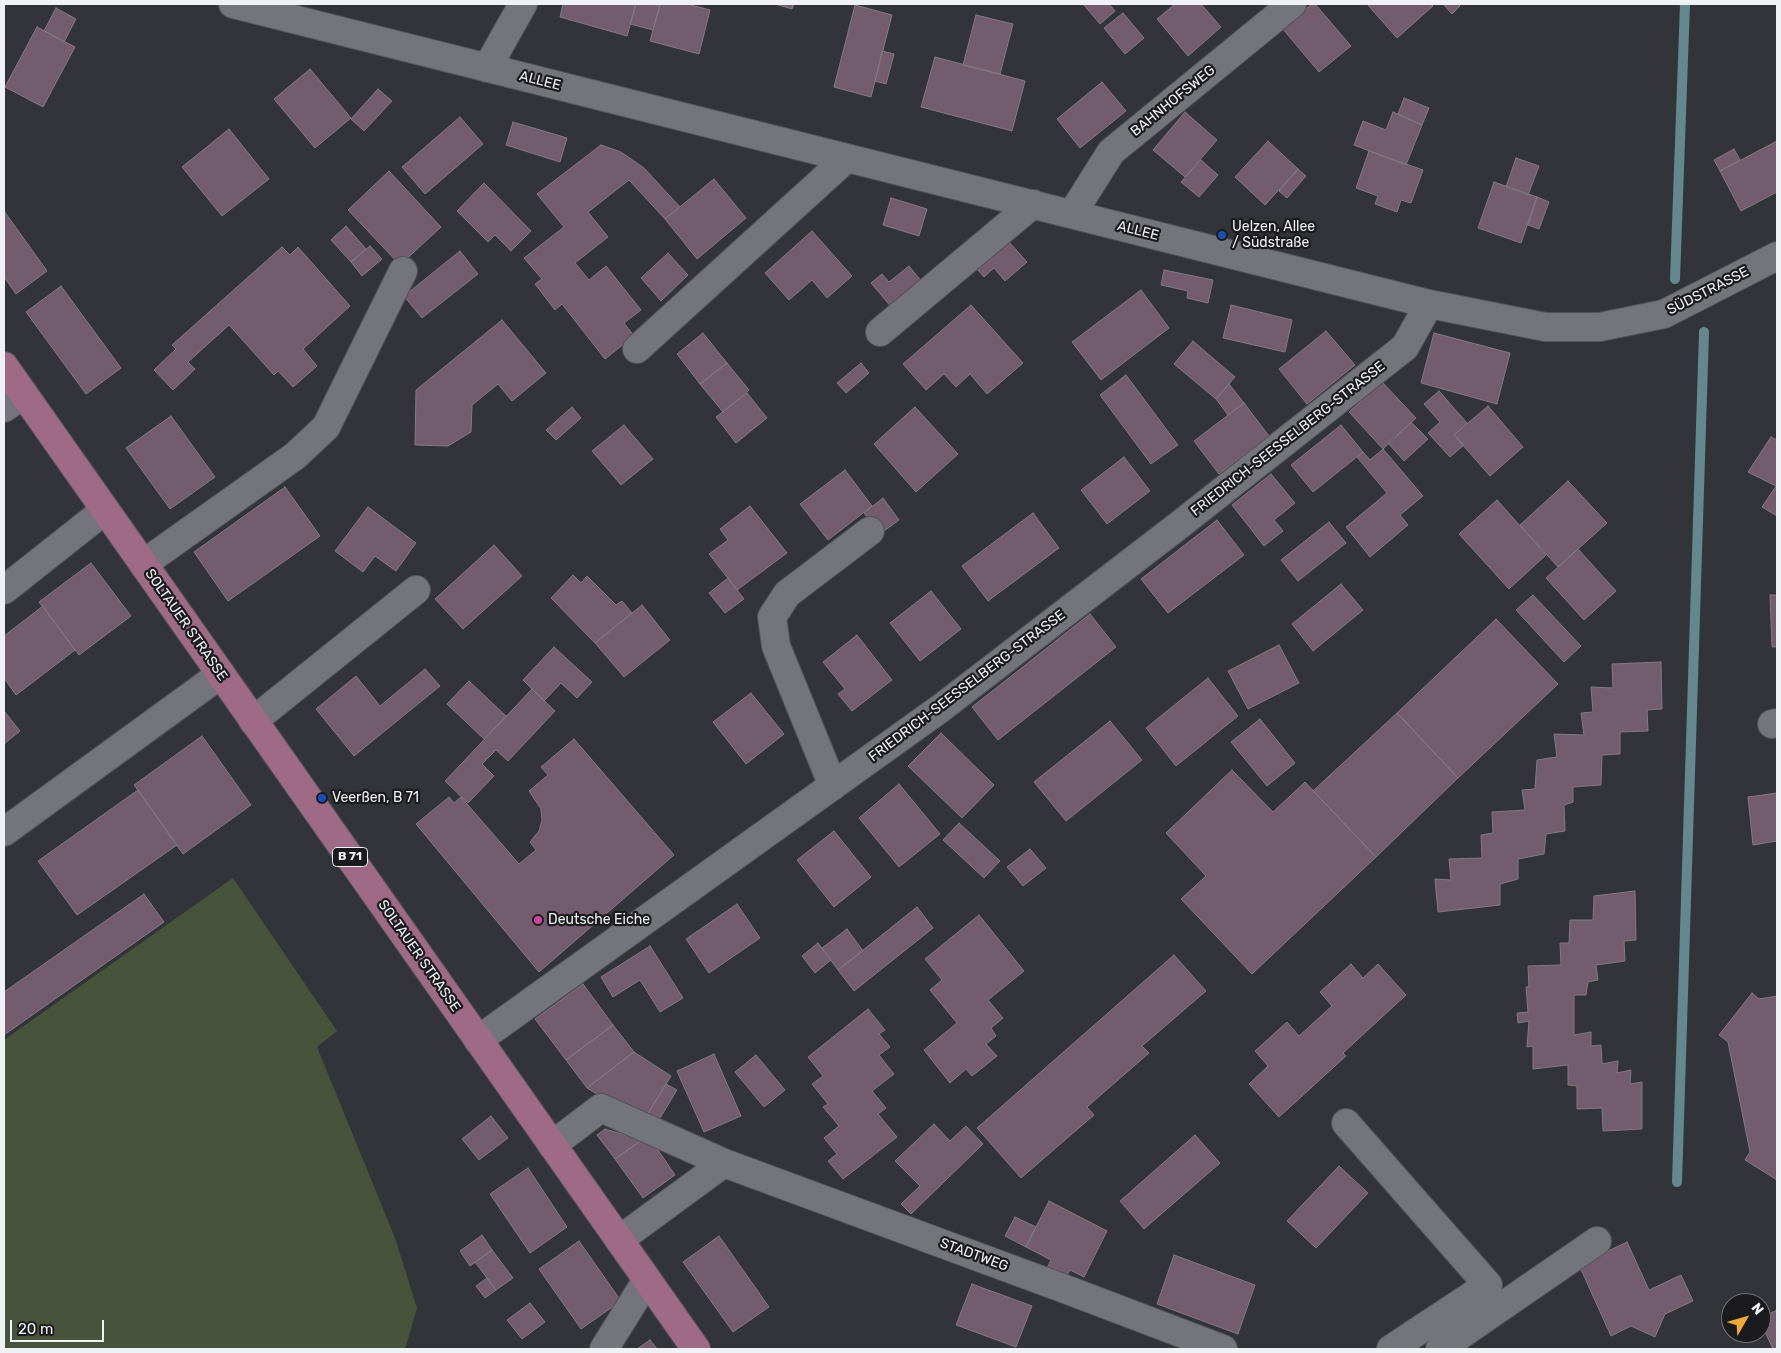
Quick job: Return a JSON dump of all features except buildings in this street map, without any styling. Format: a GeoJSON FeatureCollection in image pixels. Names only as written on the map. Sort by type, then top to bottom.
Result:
{"type":"FeatureCollection","features":[{"type":"Feature","properties":{"kind":"main road","name":"SOLTAUER STRASSE"},"geometry":{"type":"LineString","coordinates":[[4,366],[14,401],[105,510],[696,1349]]}},
{"type":"Feature","properties":{"kind":"street","name":"ALLEE"},"geometry":{"type":"LineString","coordinates":[[233,4],[1429,304]]}},
{"type":"Feature","properties":{"kind":"street"},"geometry":{"type":"LineString","coordinates":[[488,68],[523,4]]}},
{"type":"Feature","properties":{"kind":"street","name":"BAHNHOFSWEG"},"geometry":{"type":"LineString","coordinates":[[1072,214],[1111,152],[1292,4]]}},
{"type":"Feature","properties":{"kind":"street"},"geometry":{"type":"LineString","coordinates":[[637,349],[847,158]]}},
{"type":"Feature","properties":{"kind":"street"},"geometry":{"type":"LineString","coordinates":[[880,332],[1033,204]]}},
{"type":"Feature","properties":{"kind":"street","name":"SÜDSTRASSE"},"geometry":{"type":"LineString","coordinates":[[1429,304],[1545,327],[1600,327],[1664,314],[1777,256]]}},
{"type":"Feature","properties":{"kind":"street","name":"SOLTAUER STRASSE"},"geometry":{"type":"LineString","coordinates":[[143,564],[295,456],[326,427],[403,271]]}},
{"type":"Feature","properties":{"kind":"street","name":"FRIEDRICH-SEESSELBERG-STRASSE"},"geometry":{"type":"LineString","coordinates":[[478,1040],[949,702],[1162,538],[1404,347],[1429,304]]}},
{"type":"Feature","properties":{"kind":"street"},"geometry":{"type":"LineString","coordinates":[[4,590],[105,510]]}},
{"type":"Feature","properties":{"kind":"street"},"geometry":{"type":"LineString","coordinates":[[833,786],[776,646],[772,617],[787,594],[870,531]]}},
{"type":"Feature","properties":{"kind":"street"},"geometry":{"type":"LineString","coordinates":[[253,721],[416,590]]}},
{"type":"Feature","properties":{"kind":"street"},"geometry":{"type":"LineString","coordinates":[[4,832],[221,674]]}},
{"type":"Feature","properties":{"kind":"street","name":"STADTWEG"},"geometry":{"type":"LineString","coordinates":[[552,1145],[601,1108],[724,1163],[1223,1349]]}},
{"type":"Feature","properties":{"kind":"street"},"geometry":{"type":"LineString","coordinates":[[1346,1123],[1488,1285],[1391,1349]]}},
{"type":"Feature","properties":{"kind":"street"},"geometry":{"type":"LineString","coordinates":[[619,1240],[724,1163]]}},
{"type":"Feature","properties":{"kind":"street"},"geometry":{"type":"LineString","coordinates":[[1440,1349],[1597,1241]]}},
{"type":"Feature","properties":{"kind":"street"},"geometry":{"type":"LineString","coordinates":[[604,1349],[647,1280]]}},
{"type":"Feature","properties":{"kind":"green space"},"geometry":{"type":"Polygon","coordinates":[[[233,878],[337,1031],[317,1047],[395,1238],[417,1308],[405,1349],[4,1349],[4,1040],[233,878]]]}},
{"type":"Feature","properties":{"kind":"waterway"},"geometry":{"type":"LineString","coordinates":[[1675,279],[1685,4]]}},
{"type":"Feature","properties":{"kind":"waterway"},"geometry":{"type":"LineString","coordinates":[[1677,1182],[1704,332]]}},
{"type":"Feature","properties":{"kind":"place","name":"Uelzen, Allee / Südstraße"},"geometry":{"type":"Point","coordinates":[1222,235]}},
{"type":"Feature","properties":{"kind":"place","name":"Veerßen, B 71"},"geometry":{"type":"Point","coordinates":[322,798]}},
{"type":"Feature","properties":{"kind":"place","name":"Deutsche Eiche"},"geometry":{"type":"Point","coordinates":[538,920]}}]}
